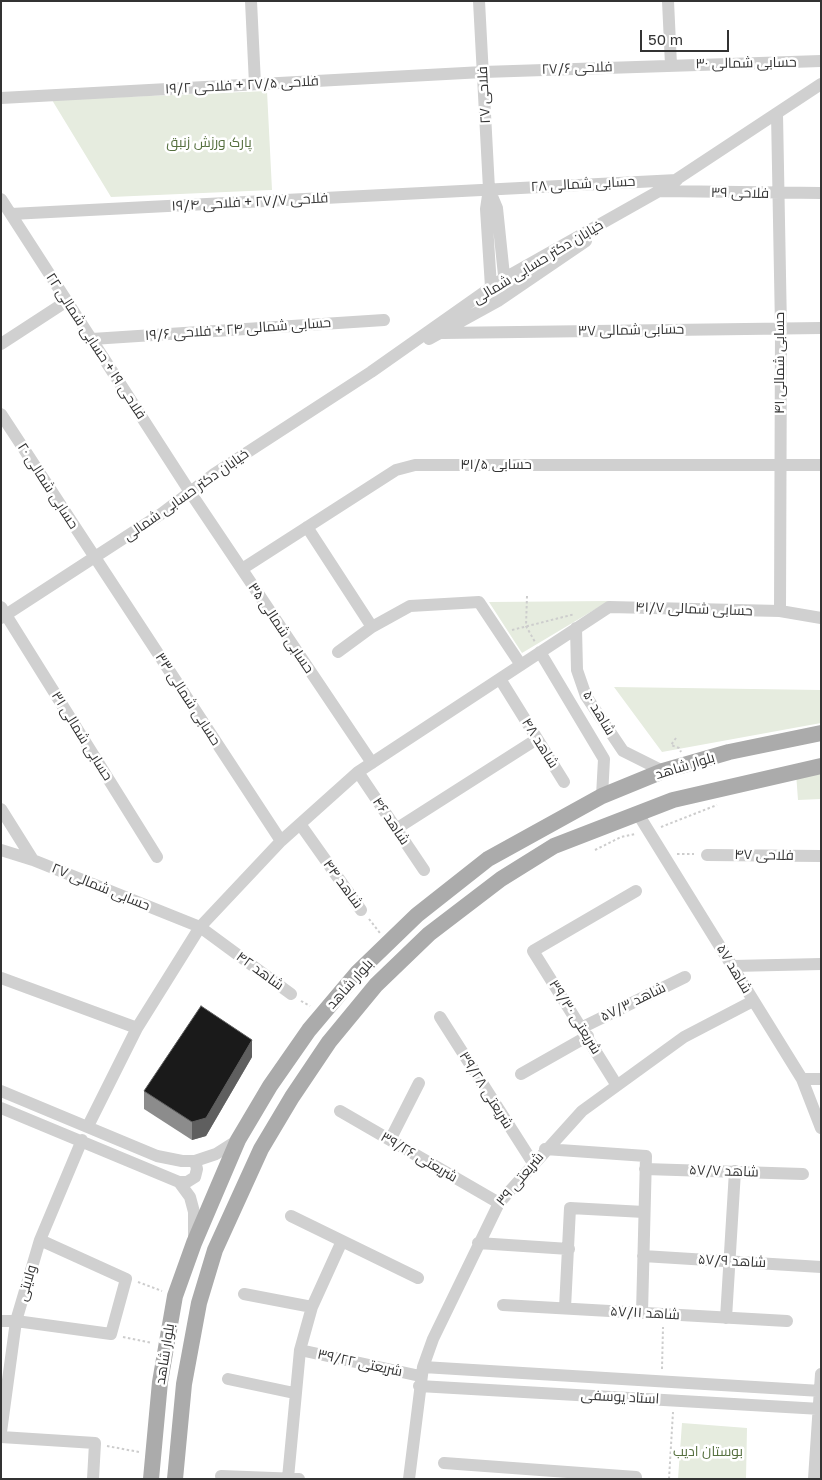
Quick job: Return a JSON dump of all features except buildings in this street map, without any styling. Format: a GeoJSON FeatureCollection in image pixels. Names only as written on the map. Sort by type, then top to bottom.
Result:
{"type":"FeatureCollection","features":[{"type":"Feature","properties":{"kind":"main road","name":"بلوار شاهد"},"geometry":{"type":"LineString","coordinates":[[151,1479],[160,1382],[175,1295],[194,1243],[238,1140],[270,1086],[322,1014],[358,972],[418,916],[488,859],[602,796],[663,772],[729,752],[821,733]]}},
{"type":"Feature","properties":{"kind":"main road","name":"بلوار شاهد"},"geometry":{"type":"LineString","coordinates":[[175,1479],[184,1384],[199,1303],[215,1250],[261,1149],[329,1042],[376,985],[429,934],[501,879],[554,846],[673,800],[821,766]]}},
{"type":"Feature","properties":{"kind":"street"},"geometry":{"type":"LineString","coordinates":[[251,1],[255,84]]}},
{"type":"Feature","properties":{"kind":"street","name":"فلاحی ۲۷"},"geometry":{"type":"LineString","coordinates":[[479,1],[489,189],[486,209],[491,287],[502,297]]}},
{"type":"Feature","properties":{"kind":"street"},"geometry":{"type":"LineString","coordinates":[[668,1],[671,65]]}},
{"type":"Feature","properties":{"kind":"street","name":"حسابی شمالی ۳۰"},"geometry":{"type":"LineString","coordinates":[[671,65],[821,62]]}},
{"type":"Feature","properties":{"kind":"street","name":"فلاحی ۲۷/۶"},"geometry":{"type":"LineString","coordinates":[[483,72],[671,65]]}},
{"type":"Feature","properties":{"kind":"street","name":"فلاحی ۲۷/۵ + فلاحی ۱۹/۲"},"geometry":{"type":"LineString","coordinates":[[1,98],[483,72]]}},
{"type":"Feature","properties":{"kind":"street"},"geometry":{"type":"LineString","coordinates":[[802,98],[821,84]]}},
{"type":"Feature","properties":{"kind":"street"},"geometry":{"type":"LineString","coordinates":[[802,98],[821,88]]}},
{"type":"Feature","properties":{"kind":"street","name":"خیابان دکتر حسابی شمالی"},"geometry":{"type":"LineString","coordinates":[[3,613],[96,558],[214,474],[371,372],[503,279],[659,191],[802,98]]}},
{"type":"Feature","properties":{"kind":"street","name":"حسابی شمالی ۴۱"},"geometry":{"type":"LineString","coordinates":[[777,114],[781,465],[780,611]]}},
{"type":"Feature","properties":{"kind":"street","name":"حسابی شمالی ۲۸"},"geometry":{"type":"LineString","coordinates":[[489,189],[677,180]]}},
{"type":"Feature","properties":{"kind":"street","name":"فلاحی ۲۷"},"geometry":{"type":"LineString","coordinates":[[489,189],[497,208],[503,279],[502,297]]}},
{"type":"Feature","properties":{"kind":"street","name":"فلاحی ۲۷/۷ + فلاحی ۱۹/۴"},"geometry":{"type":"LineString","coordinates":[[11,214],[489,189]]}},
{"type":"Feature","properties":{"kind":"street","name":"خیابان دکتر حسابی شمالی"},"geometry":{"type":"LineString","coordinates":[[371,372],[502,297],[659,191]]}},
{"type":"Feature","properties":{"kind":"street","name":"فلاحی ۳۹"},"geometry":{"type":"LineString","coordinates":[[659,191],[821,193]]}},
{"type":"Feature","properties":{"kind":"street","name":"فلاحی ۱۹ + حسابی شمالی ۲۲"},"geometry":{"type":"LineString","coordinates":[[1,199],[190,492]]}},
{"type":"Feature","properties":{"kind":"street"},"geometry":{"type":"LineString","coordinates":[[1,344],[67,302]]}},
{"type":"Feature","properties":{"kind":"street","name":"حسابی شمالی ۲۴ + فلاحی ۱۹/۶"},"geometry":{"type":"LineString","coordinates":[[92,339],[384,320]]}},
{"type":"Feature","properties":{"kind":"street","name":"حسابی شمالی ۳۷"},"geometry":{"type":"LineString","coordinates":[[440,333],[821,328]]}},
{"type":"Feature","properties":{"kind":"street","name":"حسابی شمالی ۲۰"},"geometry":{"type":"LineString","coordinates":[[1,414],[96,558]]}},
{"type":"Feature","properties":{"kind":"street","name":"حسابی ۴۱/۵"},"geometry":{"type":"LineString","coordinates":[[242,569],[396,470],[415,465],[821,465]]}},
{"type":"Feature","properties":{"kind":"street","name":"حسابی شمالی ۳۵"},"geometry":{"type":"LineString","coordinates":[[190,492],[372,763]]}},
{"type":"Feature","properties":{"kind":"street"},"geometry":{"type":"LineString","coordinates":[[307,527],[372,627]]}},
{"type":"Feature","properties":{"kind":"street","name":"حسابی شمالی ۳۳"},"geometry":{"type":"LineString","coordinates":[[96,558],[281,841]]}},
{"type":"Feature","properties":{"kind":"street"},"geometry":{"type":"LineString","coordinates":[[338,652],[372,627],[410,606],[479,602],[521,665]]}},
{"type":"Feature","properties":{"kind":"street","name":"حسابی شمالی ۴۱/۷"},"geometry":{"type":"LineString","coordinates":[[576,628],[609,607],[780,611],[821,618]]}},
{"type":"Feature","properties":{"kind":"street","name":"حسابی شمالی ۳۱"},"geometry":{"type":"LineString","coordinates":[[3,613],[157,857]]}},
{"type":"Feature","properties":{"kind":"street"},"geometry":{"type":"LineString","coordinates":[[88,1126],[137,1028],[200,926],[281,841],[358,772],[576,628]]}},
{"type":"Feature","properties":{"kind":"street","name":"شاهد ۵۰"},"geometry":{"type":"LineString","coordinates":[[576,628],[577,670],[586,696],[623,751],[663,772]]}},
{"type":"Feature","properties":{"kind":"street","name":"شاهد ۵۰"},"geometry":{"type":"LineString","coordinates":[[540,652],[604,759]]}},
{"type":"Feature","properties":{"kind":"street","name":"شاهد ۴۸"},"geometry":{"type":"LineString","coordinates":[[500,678],[564,782]]}},
{"type":"Feature","properties":{"kind":"street"},"geometry":{"type":"LineString","coordinates":[[396,829],[538,739]]}},
{"type":"Feature","properties":{"kind":"street"},"geometry":{"type":"LineString","coordinates":[[602,796],[604,759],[613,760],[623,751]]}},
{"type":"Feature","properties":{"kind":"street","name":"شاهد ۴۶"},"geometry":{"type":"LineString","coordinates":[[358,772],[424,870]]}},
{"type":"Feature","properties":{"kind":"street"},"geometry":{"type":"LineString","coordinates":[[1,809],[33,860]]}},
{"type":"Feature","properties":{"kind":"street","name":"شاهد ۵۷"},"geometry":{"type":"LineString","coordinates":[[638,814],[651,832],[802,1079],[821,1128]]}},
{"type":"Feature","properties":{"kind":"street","name":"شاهد ۴۴"},"geometry":{"type":"LineString","coordinates":[[300,824],[361,910]]}},
{"type":"Feature","properties":{"kind":"street","name":"حسابی شمالی ۲۷"},"geometry":{"type":"LineString","coordinates":[[1,850],[33,860],[200,926]]}},
{"type":"Feature","properties":{"kind":"street","name":"فلاحی ۴۷"},"geometry":{"type":"LineString","coordinates":[[707,854],[821,856]]}},
{"type":"Feature","properties":{"kind":"street","name":"شریعتی ۳۹/۳۰"},"geometry":{"type":"LineString","coordinates":[[616,1084],[533,951],[636,891]]}},
{"type":"Feature","properties":{"kind":"street","name":"شاهد ۴۲"},"geometry":{"type":"LineString","coordinates":[[200,926],[291,994]]}},
{"type":"Feature","properties":{"kind":"street"},"geometry":{"type":"LineString","coordinates":[[733,966],[821,964]]}},
{"type":"Feature","properties":{"kind":"street","name":"شاهد ۵۷/۳"},"geometry":{"type":"LineString","coordinates":[[521,1074],[584,1032],[685,977]]}},
{"type":"Feature","properties":{"kind":"street"},"geometry":{"type":"LineString","coordinates":[[1,978],[137,1028]]}},
{"type":"Feature","properties":{"kind":"street","name":"شریعتی ۳۹"},"geometry":{"type":"LineString","coordinates":[[410,1479],[421,1376],[433,1339],[499,1202],[532,1163],[582,1111],[616,1084],[684,1037],[753,1001]]}},
{"type":"Feature","properties":{"kind":"street","name":"شریعتی ۳۹/۲۸"},"geometry":{"type":"LineString","coordinates":[[440,1017],[532,1163]]}},
{"type":"Feature","properties":{"kind":"street"},"geometry":{"type":"LineString","coordinates":[[802,1079],[821,1079]]}},
{"type":"Feature","properties":{"kind":"street"},"geometry":{"type":"LineString","coordinates":[[390,1140],[419,1083]]}},
{"type":"Feature","properties":{"kind":"street"},"geometry":{"type":"LineString","coordinates":[[1,1091],[157,1156],[182,1161],[195,1160],[216,1154],[238,1140]]}},
{"type":"Feature","properties":{"kind":"street"},"geometry":{"type":"LineString","coordinates":[[1,1108],[82,1140],[179,1182],[188,1182],[194,1177],[197,1169],[195,1160]]}},
{"type":"Feature","properties":{"kind":"street","name":"شریعتی ۳۹/۲۶"},"geometry":{"type":"LineString","coordinates":[[340,1111],[499,1202]]}},
{"type":"Feature","properties":{"kind":"street","name":"ولایتی"},"geometry":{"type":"LineString","coordinates":[[1,1432],[16,1321],[40,1240],[82,1140]]}},
{"type":"Feature","properties":{"kind":"street"},"geometry":{"type":"LineString","coordinates":[[545,1149],[646,1156],[642,1313]]}},
{"type":"Feature","properties":{"kind":"street","name":"شاهد ۵۷/۷"},"geometry":{"type":"LineString","coordinates":[[645,1169],[803,1174]]}},
{"type":"Feature","properties":{"kind":"street"},"geometry":{"type":"LineString","coordinates":[[726,1318],[735,1171]]}},
{"type":"Feature","properties":{"kind":"street"},"geometry":{"type":"LineString","coordinates":[[179,1182],[190,1197],[194,1212],[194,1243]]}},
{"type":"Feature","properties":{"kind":"street"},"geometry":{"type":"LineString","coordinates":[[565,1308],[570,1208],[644,1212]]}},
{"type":"Feature","properties":{"kind":"street"},"geometry":{"type":"LineString","coordinates":[[291,1216],[418,1278]]}},
{"type":"Feature","properties":{"kind":"street"},"geometry":{"type":"LineString","coordinates":[[1,1321],[16,1321],[111,1334],[126,1278],[40,1240]]}},
{"type":"Feature","properties":{"kind":"street"},"geometry":{"type":"LineString","coordinates":[[221,1476],[294,1478],[294,1393],[300,1350],[312,1307],[342,1241]]}},
{"type":"Feature","properties":{"kind":"street"},"geometry":{"type":"LineString","coordinates":[[478,1243],[569,1248]]}},
{"type":"Feature","properties":{"kind":"street","name":"شاهد ۵۷/۹"},"geometry":{"type":"LineString","coordinates":[[643,1256],[821,1266]]}},
{"type":"Feature","properties":{"kind":"street"},"geometry":{"type":"LineString","coordinates":[[244,1294],[312,1307]]}},
{"type":"Feature","properties":{"kind":"street","name":"شاهد ۵۷/۱۱"},"geometry":{"type":"LineString","coordinates":[[503,1305],[787,1321]]}},
{"type":"Feature","properties":{"kind":"street","name":"شریعتی ۳۹/۲۲"},"geometry":{"type":"LineString","coordinates":[[300,1350],[421,1376]]}},
{"type":"Feature","properties":{"kind":"street"},"geometry":{"type":"LineString","coordinates":[[814,1479],[821,1374]]}},
{"type":"Feature","properties":{"kind":"street","name":"استاد یوسفی"},"geometry":{"type":"LineString","coordinates":[[421,1376],[662,1380],[820,1391]]}},
{"type":"Feature","properties":{"kind":"street","name":"استاد یوسفی"},"geometry":{"type":"LineString","coordinates":[[421,1376],[674,1400],[820,1409]]}},
{"type":"Feature","properties":{"kind":"street"},"geometry":{"type":"LineString","coordinates":[[228,1379],[294,1393]]}},
{"type":"Feature","properties":{"kind":"street"},"geometry":{"type":"LineString","coordinates":[[1,1437],[95,1443],[93,1479]]}},
{"type":"Feature","properties":{"kind":"street"},"geometry":{"type":"LineString","coordinates":[[444,1463],[525,1474],[636,1478]]}},
{"type":"Feature","properties":{"kind":"path"},"geometry":{"type":"LineString","coordinates":[[527,596],[526,626],[540,652]]}},
{"type":"Feature","properties":{"kind":"path"},"geometry":{"type":"LineString","coordinates":[[500,633],[583,613]]}},
{"type":"Feature","properties":{"kind":"path"},"geometry":{"type":"LineString","coordinates":[[676,738],[671,745],[680,748]]}},
{"type":"Feature","properties":{"kind":"path"},"geometry":{"type":"LineString","coordinates":[[595,850],[621,836],[651,832],[666,823],[719,805]]}},
{"type":"Feature","properties":{"kind":"path"},"geometry":{"type":"LineString","coordinates":[[664,854],[707,854]]}},
{"type":"Feature","properties":{"kind":"path","name":"شاهد ۴۴"},"geometry":{"type":"LineString","coordinates":[[361,910],[388,943]]}},
{"type":"Feature","properties":{"kind":"path","name":"شاهد ۴۲"},"geometry":{"type":"LineString","coordinates":[[291,994],[322,1014]]}},
{"type":"Feature","properties":{"kind":"path"},"geometry":{"type":"LineString","coordinates":[[126,1278],[175,1295]]}},
{"type":"Feature","properties":{"kind":"path"},"geometry":{"type":"LineString","coordinates":[[662,1380],[664,1314]]}},
{"type":"Feature","properties":{"kind":"path"},"geometry":{"type":"LineString","coordinates":[[111,1334],[166,1346]]}},
{"type":"Feature","properties":{"kind":"path"},"geometry":{"type":"LineString","coordinates":[[669,1479],[674,1400]]}},
{"type":"Feature","properties":{"kind":"path"},"geometry":{"type":"LineString","coordinates":[[95,1443],[153,1455]]}},
{"type":"Feature","properties":{"kind":"green space","name":"پارک ورزش زنبق"},"geometry":{"type":"Polygon","coordinates":[[[267,91],[272,190],[111,197],[52,100],[267,91]]]}},
{"type":"Feature","properties":{"kind":"green space"},"geometry":{"type":"Polygon","coordinates":[[[609,601],[522,653],[489,602],[609,601]]]}},
{"type":"Feature","properties":{"kind":"green space"},"geometry":{"type":"Polygon","coordinates":[[[614,687],[821,690],[821,723],[662,752],[614,687]]]}},
{"type":"Feature","properties":{"kind":"green space"},"geometry":{"type":"Polygon","coordinates":[[[821,771],[821,799],[798,800],[796,773],[821,771]]]}},
{"type":"Feature","properties":{"kind":"green space","name":"بوستان ادیب"},"geometry":{"type":"Polygon","coordinates":[[[682,1423],[747,1428],[746,1479],[678,1479],[682,1423]]]}}]}
